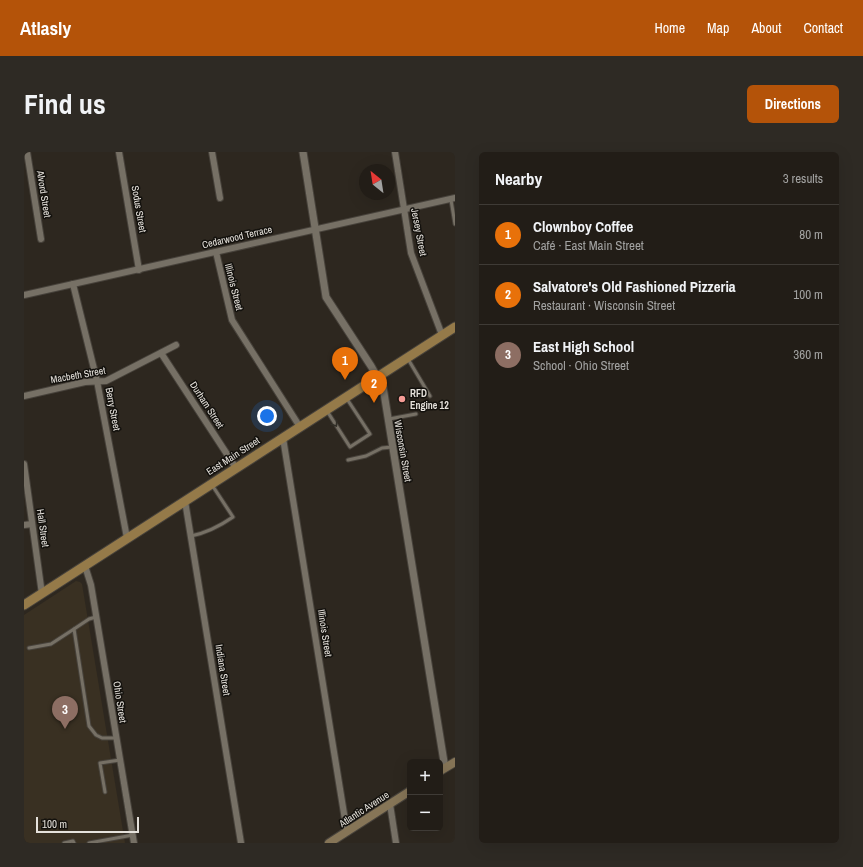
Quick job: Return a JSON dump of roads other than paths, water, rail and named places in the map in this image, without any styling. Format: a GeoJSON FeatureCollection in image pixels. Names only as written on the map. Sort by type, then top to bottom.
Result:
{"type":"FeatureCollection","features":[{"type":"Feature","properties":{"kind":"main road","name":"East Main Street"},"geometry":{"type":"LineString","coordinates":[[24,605],[455,327]]}},
{"type":"Feature","properties":{"kind":"main road"},"geometry":{"type":"LineString","coordinates":[[443,769],[455,762]]}},
{"type":"Feature","properties":{"kind":"main road","name":"Atlantic Avenue"},"geometry":{"type":"LineString","coordinates":[[331,842],[407,793]]}},
{"type":"Feature","properties":{"kind":"street","name":"Alvord Street"},"geometry":{"type":"LineString","coordinates":[[27,152],[41,239]]}},
{"type":"Feature","properties":{"kind":"street","name":"Sodus Street"},"geometry":{"type":"LineString","coordinates":[[119,152],[139,270]]}},
{"type":"Feature","properties":{"kind":"street"},"geometry":{"type":"LineString","coordinates":[[212,152],[220,198]]}},
{"type":"Feature","properties":{"kind":"street","name":"Wisconsin Street"},"geometry":{"type":"LineString","coordinates":[[303,152],[326,297],[377,377],[382,388],[440,759]]}},
{"type":"Feature","properties":{"kind":"street","name":"Jersey Street"},"geometry":{"type":"LineString","coordinates":[[395,152],[412,253],[442,335]]}},
{"type":"Feature","properties":{"kind":"street","name":"Cedarwood Terrace"},"geometry":{"type":"LineString","coordinates":[[24,295],[453,199]]}},
{"type":"Feature","properties":{"kind":"street","name":"Illinois Street"},"geometry":{"type":"LineString","coordinates":[[216,252],[232,320],[300,427]]}},
{"type":"Feature","properties":{"kind":"street","name":"Berry Street"},"geometry":{"type":"LineString","coordinates":[[73,284],[97,381],[127,538]]}},
{"type":"Feature","properties":{"kind":"street","name":"Macbeth Street"},"geometry":{"type":"LineString","coordinates":[[24,396],[85,382],[111,379],[176,345]]}},
{"type":"Feature","properties":{"kind":"street","name":"Durham Street"},"geometry":{"type":"LineString","coordinates":[[161,353],[236,468]]}},
{"type":"Feature","properties":{"kind":"street","name":"Illinois Street"},"geometry":{"type":"LineString","coordinates":[[283,438],[347,832]]}},
{"type":"Feature","properties":{"kind":"street","name":"Hall Street"},"geometry":{"type":"LineString","coordinates":[[24,464],[42,594]]}},
{"type":"Feature","properties":{"kind":"street","name":"Indiana Street"},"geometry":{"type":"LineString","coordinates":[[185,501],[241,843]]}},
{"type":"Feature","properties":{"kind":"street"},"geometry":{"type":"LineString","coordinates":[[24,525],[32,524]]}},
{"type":"Feature","properties":{"kind":"street","name":"Ohio Street"},"geometry":{"type":"LineString","coordinates":[[85,566],[90,579],[134,843]]}},
{"type":"Feature","properties":{"kind":"street"},"geometry":{"type":"LineString","coordinates":[[390,804],[396,843]]}},
{"type":"Feature","properties":{"kind":"lane"},"geometry":{"type":"LineString","coordinates":[[453,199],[455,224]]}},
{"type":"Feature","properties":{"kind":"lane"},"geometry":{"type":"LineString","coordinates":[[407,358],[430,396]]}},
{"type":"Feature","properties":{"kind":"lane"},"geometry":{"type":"LineString","coordinates":[[326,410],[350,447],[370,434],[346,397]]}},
{"type":"Feature","properties":{"kind":"lane"},"geometry":{"type":"LineString","coordinates":[[388,419],[416,414]]}},
{"type":"Feature","properties":{"kind":"lane"},"geometry":{"type":"LineString","coordinates":[[348,460],[366,456],[382,448],[392,447]]}},
{"type":"Feature","properties":{"kind":"lane"},"geometry":{"type":"LineString","coordinates":[[191,536],[219,526],[233,517],[211,484]]}},
{"type":"Feature","properties":{"kind":"lane"},"geometry":{"type":"LineString","coordinates":[[30,648],[51,644],[89,619],[96,617]]}},
{"type":"Feature","properties":{"kind":"lane"},"geometry":{"type":"LineString","coordinates":[[74,629],[89,726],[96,735],[102,738],[116,738]]}},
{"type":"Feature","properties":{"kind":"lane"},"geometry":{"type":"LineString","coordinates":[[105,792],[100,763],[120,760]]}},
{"type":"Feature","properties":{"kind":"lane"},"geometry":{"type":"LineString","coordinates":[[89,843],[133,835]]}},
{"type":"Feature","properties":{"kind":"lane"},"geometry":{"type":"LineString","coordinates":[[64,843],[72,841],[74,843]]}},
{"type":"Feature","properties":{"kind":"place","name":"Clownboy Coffee"},"geometry":{"type":"Point","coordinates":[345,380]}},
{"type":"Feature","properties":{"kind":"place","name":"RFD Engine 12"},"geometry":{"type":"Point","coordinates":[402,399]}},
{"type":"Feature","properties":{"kind":"place","name":"Salvatore's Old Fashioned Pizzeria"},"geometry":{"type":"Point","coordinates":[374,403]}},
{"type":"Feature","properties":{"kind":"place","name":"East High School"},"geometry":{"type":"Point","coordinates":[65,729]}}]}
